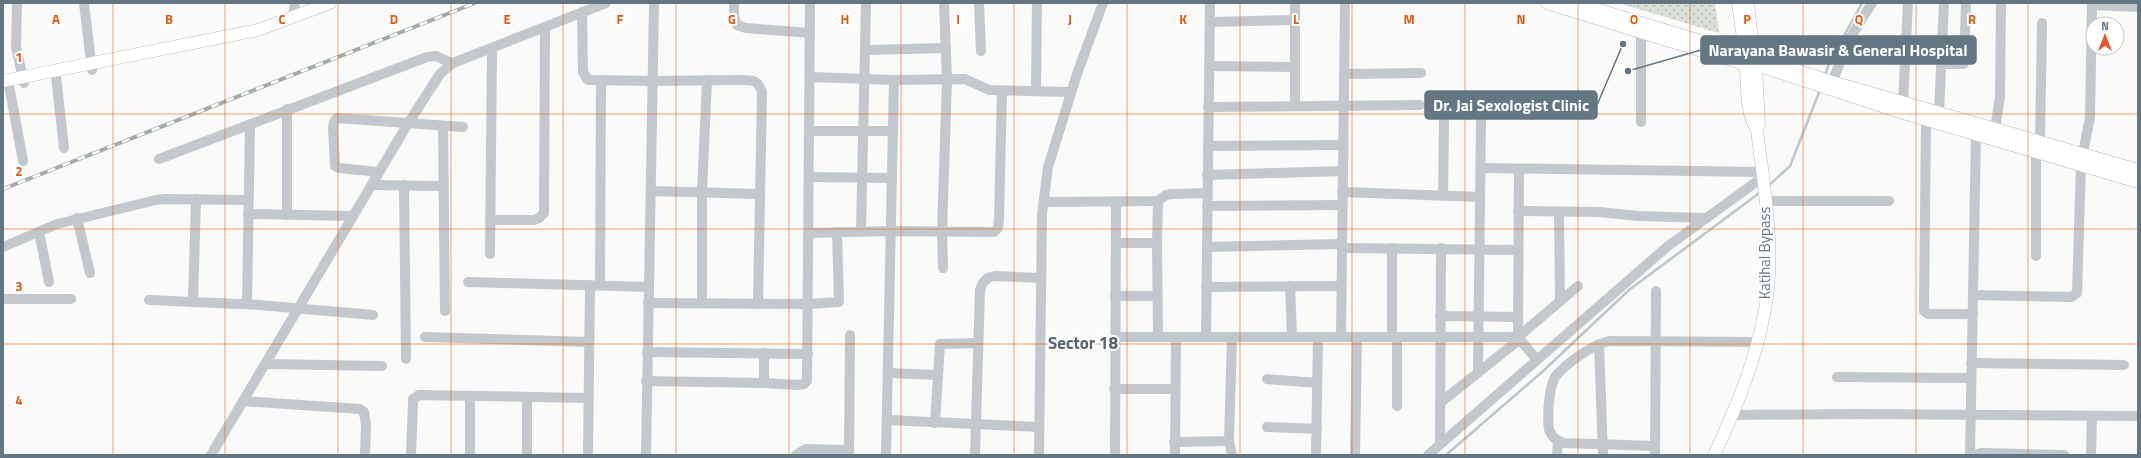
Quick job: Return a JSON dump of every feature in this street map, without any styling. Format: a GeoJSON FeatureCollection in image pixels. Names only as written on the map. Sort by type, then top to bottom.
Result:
{"type":"FeatureCollection","features":[{"type":"Feature","properties":{"kind":"main road"},"geometry":{"type":"LineString","coordinates":[[6,83],[237,42],[251,37],[258,30],[330,3]]}},
{"type":"Feature","properties":{"kind":"main road"},"geometry":{"type":"LineString","coordinates":[[1547,3],[1641,32],[1750,60]]}},
{"type":"Feature","properties":{"kind":"main road"},"geometry":{"type":"LineString","coordinates":[[1576,3],[1824,83],[1926,120],[1976,134],[2038,146]]}},
{"type":"Feature","properties":{"kind":"main road","name":"Katihal Bypass"},"geometry":{"type":"LineString","coordinates":[[1738,3],[1750,60]]}},
{"type":"Feature","properties":{"kind":"main road","name":"Katihal Bypass"},"geometry":{"type":"LineString","coordinates":[[1714,455],[1733,415],[1758,342],[1765,308],[1768,270],[1763,176],[1757,130],[1753,123],[1747,88],[1752,40],[1748,3]]}},
{"type":"Feature","properties":{"kind":"main road"},"geometry":{"type":"LineString","coordinates":[[23,80],[56,76],[91,67]]}},
{"type":"Feature","properties":{"kind":"main road"},"geometry":{"type":"LineString","coordinates":[[1824,83],[1939,112],[1995,129],[2038,146],[2082,159],[2138,170]]}},
{"type":"Feature","properties":{"kind":"main road"},"geometry":{"type":"LineString","coordinates":[[2082,159],[2138,182]]}},
{"type":"Feature","properties":{"kind":"street"},"geometry":{"type":"LineString","coordinates":[[17,3],[16,47],[23,80]]}},
{"type":"Feature","properties":{"kind":"street"},"geometry":{"type":"LineString","coordinates":[[84,3],[91,67]]}},
{"type":"Feature","properties":{"kind":"street"},"geometry":{"type":"LineString","coordinates":[[292,17],[295,3]]}},
{"type":"Feature","properties":{"kind":"street"},"geometry":{"type":"LineString","coordinates":[[211,455],[300,308],[409,122],[440,74],[451,63],[545,28],[606,3]]}},
{"type":"Feature","properties":{"kind":"street"},"geometry":{"type":"LineString","coordinates":[[646,455],[646,381],[654,3]]}},
{"type":"Feature","properties":{"kind":"street"},"geometry":{"type":"LineString","coordinates":[[734,3],[734,17],[737,25],[746,28],[810,34]]}},
{"type":"Feature","properties":{"kind":"street"},"geometry":{"type":"LineString","coordinates":[[646,381],[764,382],[798,385],[804,384],[807,381],[810,3]]}},
{"type":"Feature","properties":{"kind":"street"},"geometry":{"type":"LineString","coordinates":[[861,231],[866,3]]}},
{"type":"Feature","properties":{"kind":"street"},"geometry":{"type":"LineString","coordinates":[[943,268],[942,231],[947,80],[944,3]]}},
{"type":"Feature","properties":{"kind":"street"},"geometry":{"type":"LineString","coordinates":[[979,3],[981,51]]}},
{"type":"Feature","properties":{"kind":"street"},"geometry":{"type":"LineString","coordinates":[[1036,91],[1038,3]]}},
{"type":"Feature","properties":{"kind":"street"},"geometry":{"type":"LineString","coordinates":[[1039,455],[1041,278],[1044,202],[1048,167],[1071,92],[1104,3]]}},
{"type":"Feature","properties":{"kind":"street"},"geometry":{"type":"LineString","coordinates":[[1206,337],[1210,3]]}},
{"type":"Feature","properties":{"kind":"street"},"geometry":{"type":"LineString","coordinates":[[1295,3],[1295,105]]}},
{"type":"Feature","properties":{"kind":"street"},"geometry":{"type":"LineString","coordinates":[[1341,337],[1345,3]]}},
{"type":"Feature","properties":{"kind":"street"},"geometry":{"type":"LineString","coordinates":[[1824,83],[1872,3]]}},
{"type":"Feature","properties":{"kind":"street"},"geometry":{"type":"LineString","coordinates":[[1903,102],[1908,3]]}},
{"type":"Feature","properties":{"kind":"street"},"geometry":{"type":"LineString","coordinates":[[1939,112],[1944,3]]}},
{"type":"Feature","properties":{"kind":"street"},"geometry":{"type":"LineString","coordinates":[[1942,64],[1964,64],[1966,3]]}},
{"type":"Feature","properties":{"kind":"street"},"geometry":{"type":"LineString","coordinates":[[1995,129],[2000,97],[2002,3]]}},
{"type":"Feature","properties":{"kind":"street"},"geometry":{"type":"LineString","coordinates":[[1973,295],[2076,296],[2078,290],[2082,159],[2090,117],[2092,4],[2138,7]]}},
{"type":"Feature","properties":{"kind":"street"},"geometry":{"type":"LineString","coordinates":[[582,12],[583,72],[588,80],[653,82],[754,80],[760,87],[762,92],[758,304]]}},
{"type":"Feature","properties":{"kind":"street"},"geometry":{"type":"LineString","coordinates":[[1210,22],[1295,20]]}},
{"type":"Feature","properties":{"kind":"street"},"geometry":{"type":"LineString","coordinates":[[2036,256],[2042,23]]}},
{"type":"Feature","properties":{"kind":"street"},"geometry":{"type":"LineString","coordinates":[[490,220],[534,220],[544,214],[545,28]]}},
{"type":"Feature","properties":{"kind":"street"},"geometry":{"type":"LineString","coordinates":[[1641,32],[1641,122]]}},
{"type":"Feature","properties":{"kind":"street"},"geometry":{"type":"LineString","coordinates":[[490,254],[492,48]]}},
{"type":"Feature","properties":{"kind":"street"},"geometry":{"type":"LineString","coordinates":[[866,50],[946,48]]}},
{"type":"Feature","properties":{"kind":"street"},"geometry":{"type":"LineString","coordinates":[[159,159],[427,57],[436,56],[451,63]]}},
{"type":"Feature","properties":{"kind":"street"},"geometry":{"type":"LineString","coordinates":[[1209,66],[1295,67]]}},
{"type":"Feature","properties":{"kind":"street"},"geometry":{"type":"LineString","coordinates":[[1344,74],[1420,73]]}},
{"type":"Feature","properties":{"kind":"street"},"geometry":{"type":"LineString","coordinates":[[56,76],[64,148]]}},
{"type":"Feature","properties":{"kind":"street"},"geometry":{"type":"LineString","coordinates":[[810,77],[894,80],[965,79],[982,89],[1071,92]]}},
{"type":"Feature","properties":{"kind":"street"},"geometry":{"type":"LineString","coordinates":[[588,455],[589,342],[595,285],[601,80]]}},
{"type":"Feature","properties":{"kind":"street"},"geometry":{"type":"LineString","coordinates":[[702,303],[702,192],[707,80]]}},
{"type":"Feature","properties":{"kind":"street"},"geometry":{"type":"LineString","coordinates":[[886,455],[888,420],[894,80]]}},
{"type":"Feature","properties":{"kind":"street"},"geometry":{"type":"LineString","coordinates":[[6,83],[23,161]]}},
{"type":"Feature","properties":{"kind":"street"},"geometry":{"type":"LineString","coordinates":[[809,233],[861,231],[994,232],[998,228],[1002,90]]}},
{"type":"Feature","properties":{"kind":"street"},"geometry":{"type":"LineString","coordinates":[[1208,107],[1420,105]]}},
{"type":"Feature","properties":{"kind":"street"},"geometry":{"type":"LineString","coordinates":[[287,110],[287,215]]}},
{"type":"Feature","properties":{"kind":"street"},"geometry":{"type":"LineString","coordinates":[[379,172],[339,168],[335,166],[333,159],[334,122],[337,118],[463,127]]}},
{"type":"Feature","properties":{"kind":"street"},"geometry":{"type":"LineString","coordinates":[[1478,372],[1481,119]]}},
{"type":"Feature","properties":{"kind":"street"},"geometry":{"type":"LineString","coordinates":[[1443,196],[1444,120]]}},
{"type":"Feature","properties":{"kind":"street"},"geometry":{"type":"LineString","coordinates":[[1926,120],[1924,311],[1928,314],[1973,314]]}},
{"type":"Feature","properties":{"kind":"street"},"geometry":{"type":"LineString","coordinates":[[247,304],[250,124]]}},
{"type":"Feature","properties":{"kind":"street"},"geometry":{"type":"LineString","coordinates":[[442,126],[445,311]]}},
{"type":"Feature","properties":{"kind":"street"},"geometry":{"type":"LineString","coordinates":[[809,131],[893,131]]}},
{"type":"Feature","properties":{"kind":"street"},"geometry":{"type":"LineString","coordinates":[[1970,455],[1976,134]]}},
{"type":"Feature","properties":{"kind":"street"},"geometry":{"type":"LineString","coordinates":[[1208,146],[1343,145]]}},
{"type":"Feature","properties":{"kind":"street"},"geometry":{"type":"LineString","coordinates":[[1481,168],[1763,176]]}},
{"type":"Feature","properties":{"kind":"street"},"geometry":{"type":"LineString","coordinates":[[1519,169],[1519,338],[1537,360]]}},
{"type":"Feature","properties":{"kind":"street"},"geometry":{"type":"LineString","coordinates":[[1207,175],[1343,171]]}},
{"type":"Feature","properties":{"kind":"street"},"geometry":{"type":"LineString","coordinates":[[1428,455],[1668,246],[1763,176]]}},
{"type":"Feature","properties":{"kind":"street"},"geometry":{"type":"LineString","coordinates":[[809,177],[892,178]]}},
{"type":"Feature","properties":{"kind":"street"},"geometry":{"type":"LineString","coordinates":[[372,184],[442,186]]}},
{"type":"Feature","properties":{"kind":"street"},"geometry":{"type":"LineString","coordinates":[[404,185],[406,359]]}},
{"type":"Feature","properties":{"kind":"street"},"geometry":{"type":"LineString","coordinates":[[650,191],[759,194]]}},
{"type":"Feature","properties":{"kind":"street"},"geometry":{"type":"LineString","coordinates":[[1342,192],[1480,197]]}},
{"type":"Feature","properties":{"kind":"street"},"geometry":{"type":"LineString","coordinates":[[1044,202],[1158,201],[1166,195],[1171,194],[1207,194]]}},
{"type":"Feature","properties":{"kind":"street"},"geometry":{"type":"LineString","coordinates":[[1765,198],[1889,201]]}},
{"type":"Feature","properties":{"kind":"street"},"geometry":{"type":"LineString","coordinates":[[3,247],[77,218],[165,199],[248,200]]}},
{"type":"Feature","properties":{"kind":"street"},"geometry":{"type":"LineString","coordinates":[[193,302],[196,199]]}},
{"type":"Feature","properties":{"kind":"street"},"geometry":{"type":"LineString","coordinates":[[1158,201],[1158,338]]}},
{"type":"Feature","properties":{"kind":"street"},"geometry":{"type":"LineString","coordinates":[[1115,455],[1114,389],[1116,202]]}},
{"type":"Feature","properties":{"kind":"street"},"geometry":{"type":"LineString","coordinates":[[1207,206],[1342,205]]}},
{"type":"Feature","properties":{"kind":"street"},"geometry":{"type":"LineString","coordinates":[[1518,211],[1704,218]]}},
{"type":"Feature","properties":{"kind":"street"},"geometry":{"type":"LineString","coordinates":[[1559,212],[1560,301]]}},
{"type":"Feature","properties":{"kind":"street"},"geometry":{"type":"LineString","coordinates":[[248,214],[353,216]]}},
{"type":"Feature","properties":{"kind":"street"},"geometry":{"type":"LineString","coordinates":[[77,218],[90,272]]}},
{"type":"Feature","properties":{"kind":"street"},"geometry":{"type":"LineString","coordinates":[[39,232],[49,282]]}},
{"type":"Feature","properties":{"kind":"street"},"geometry":{"type":"LineString","coordinates":[[648,303],[808,304],[839,302],[837,232]]}},
{"type":"Feature","properties":{"kind":"street"},"geometry":{"type":"LineString","coordinates":[[1116,243],[1157,243]]}},
{"type":"Feature","properties":{"kind":"street"},"geometry":{"type":"LineString","coordinates":[[1207,247],[1342,246],[1518,250]]}},
{"type":"Feature","properties":{"kind":"street"},"geometry":{"type":"LineString","coordinates":[[1392,248],[1397,406]]}},
{"type":"Feature","properties":{"kind":"street"},"geometry":{"type":"LineString","coordinates":[[1440,444],[1439,337],[1441,248]]}},
{"type":"Feature","properties":{"kind":"street"},"geometry":{"type":"LineString","coordinates":[[974,455],[980,290],[982,282],[989,277],[996,276],[1041,278]]}},
{"type":"Feature","properties":{"kind":"street"},"geometry":{"type":"LineString","coordinates":[[468,282],[649,287]]}},
{"type":"Feature","properties":{"kind":"street"},"geometry":{"type":"LineString","coordinates":[[1290,286],[1292,337]]}},
{"type":"Feature","properties":{"kind":"street"},"geometry":{"type":"LineString","coordinates":[[1206,287],[1341,286]]}},
{"type":"Feature","properties":{"kind":"street"},"geometry":{"type":"LineString","coordinates":[[1440,403],[1519,338],[1578,286]]}},
{"type":"Feature","properties":{"kind":"street"},"geometry":{"type":"LineString","coordinates":[[1656,290],[1656,341],[1655,450],[1603,444],[1564,443],[1558,441],[1549,429],[1550,388],[1552,382],[1562,370],[1599,344],[1609,341],[1656,341],[1758,342]]}},
{"type":"Feature","properties":{"kind":"street"},"geometry":{"type":"LineString","coordinates":[[1115,296],[1157,296]]}},
{"type":"Feature","properties":{"kind":"street"},"geometry":{"type":"LineString","coordinates":[[3,299],[71,298]]}},
{"type":"Feature","properties":{"kind":"street"},"geometry":{"type":"LineString","coordinates":[[149,300],[247,304],[373,315]]}},
{"type":"Feature","properties":{"kind":"street"},"geometry":{"type":"LineString","coordinates":[[1440,316],[1518,317]]}},
{"type":"Feature","properties":{"kind":"street"},"geometry":{"type":"LineString","coordinates":[[796,455],[806,449],[849,452],[850,335]]}},
{"type":"Feature","properties":{"kind":"street"},"geometry":{"type":"LineString","coordinates":[[425,337],[589,342]]}},
{"type":"Feature","properties":{"kind":"street"},"geometry":{"type":"LineString","coordinates":[[1175,455],[1176,337]]}},
{"type":"Feature","properties":{"kind":"street"},"geometry":{"type":"LineString","coordinates":[[1232,337],[1229,441],[1232,455]]}},
{"type":"Feature","properties":{"kind":"street"},"geometry":{"type":"LineString","coordinates":[[1316,455],[1318,337]]}},
{"type":"Feature","properties":{"kind":"street"},"geometry":{"type":"LineString","coordinates":[[1355,455],[1357,337]]}},
{"type":"Feature","properties":{"kind":"street"},"geometry":{"type":"LineString","coordinates":[[1115,338],[1519,338]]}},
{"type":"Feature","properties":{"kind":"street"},"geometry":{"type":"LineString","coordinates":[[935,423],[940,344],[978,343]]}},
{"type":"Feature","properties":{"kind":"street"},"geometry":{"type":"LineString","coordinates":[[1599,344],[1603,455]]}},
{"type":"Feature","properties":{"kind":"street"},"geometry":{"type":"LineString","coordinates":[[647,352],[808,354]]}},
{"type":"Feature","properties":{"kind":"street"},"geometry":{"type":"LineString","coordinates":[[764,353],[764,382]]}},
{"type":"Feature","properties":{"kind":"street"},"geometry":{"type":"LineString","coordinates":[[1971,363],[2124,365]]}},
{"type":"Feature","properties":{"kind":"street"},"geometry":{"type":"LineString","coordinates":[[266,364],[382,366]]}},
{"type":"Feature","properties":{"kind":"street"},"geometry":{"type":"LineString","coordinates":[[889,373],[937,375]]}},
{"type":"Feature","properties":{"kind":"street"},"geometry":{"type":"LineString","coordinates":[[1837,377],[1971,378]]}},
{"type":"Feature","properties":{"kind":"street"},"geometry":{"type":"LineString","coordinates":[[1267,379],[1318,383]]}},
{"type":"Feature","properties":{"kind":"street"},"geometry":{"type":"LineString","coordinates":[[1114,389],[1175,389]]}},
{"type":"Feature","properties":{"kind":"street"},"geometry":{"type":"LineString","coordinates":[[411,455],[413,403],[416,396],[589,398]]}},
{"type":"Feature","properties":{"kind":"street"},"geometry":{"type":"LineString","coordinates":[[470,396],[470,455]]}},
{"type":"Feature","properties":{"kind":"street"},"geometry":{"type":"LineString","coordinates":[[527,397],[527,455]]}},
{"type":"Feature","properties":{"kind":"street"},"geometry":{"type":"LineString","coordinates":[[243,401],[360,409],[364,412],[366,425],[365,455]]}},
{"type":"Feature","properties":{"kind":"street"},"geometry":{"type":"LineString","coordinates":[[1733,415],[2138,416]]}},
{"type":"Feature","properties":{"kind":"street"},"geometry":{"type":"LineString","coordinates":[[2092,416],[2092,455]]}},
{"type":"Feature","properties":{"kind":"street"},"geometry":{"type":"LineString","coordinates":[[888,420],[1039,427]]}},
{"type":"Feature","properties":{"kind":"street"},"geometry":{"type":"LineString","coordinates":[[1267,427],[1316,429]]}},
{"type":"Feature","properties":{"kind":"street"},"geometry":{"type":"LineString","coordinates":[[1174,442],[1229,441]]}},
{"type":"Feature","properties":{"kind":"street"},"geometry":{"type":"LineString","coordinates":[[1557,455],[1558,441]]}},
{"type":"Feature","properties":{"kind":"street"},"geometry":{"type":"LineString","coordinates":[[1973,455],[1981,453],[2064,455]]}},
{"type":"Feature","properties":{"kind":"shaded area"},"geometry":{"type":"Polygon","coordinates":[[[1618,3],[1715,3],[1719,33],[1618,3]]]}},
{"type":"Feature","properties":{"kind":"waterway"},"geometry":{"type":"LineString","coordinates":[[1825,75],[1830,61],[1862,3]]}},
{"type":"Feature","properties":{"kind":"waterway"},"geometry":{"type":"LineString","coordinates":[[1767,187],[1790,166],[1820,90]]}},
{"type":"Feature","properties":{"kind":"waterway"},"geometry":{"type":"LineString","coordinates":[[1446,455],[1541,373],[1629,290],[1762,191]]}},
{"type":"Feature","properties":{"kind":"railway"},"geometry":{"type":"LineString","coordinates":[[3,189],[475,3]]}},
{"type":"Feature","properties":{"kind":"place","name":"Dr. Jai Sexologist Clinic"},"geometry":{"type":"Point","coordinates":[1623,44]}},
{"type":"Feature","properties":{"kind":"place","name":"Narayana Bawasir & General Hospital"},"geometry":{"type":"Point","coordinates":[1628,71]}},
{"type":"Feature","properties":{"kind":"district","name":"Sector 18"},"geometry":{"type":"Point","coordinates":[1083,343]}}]}
